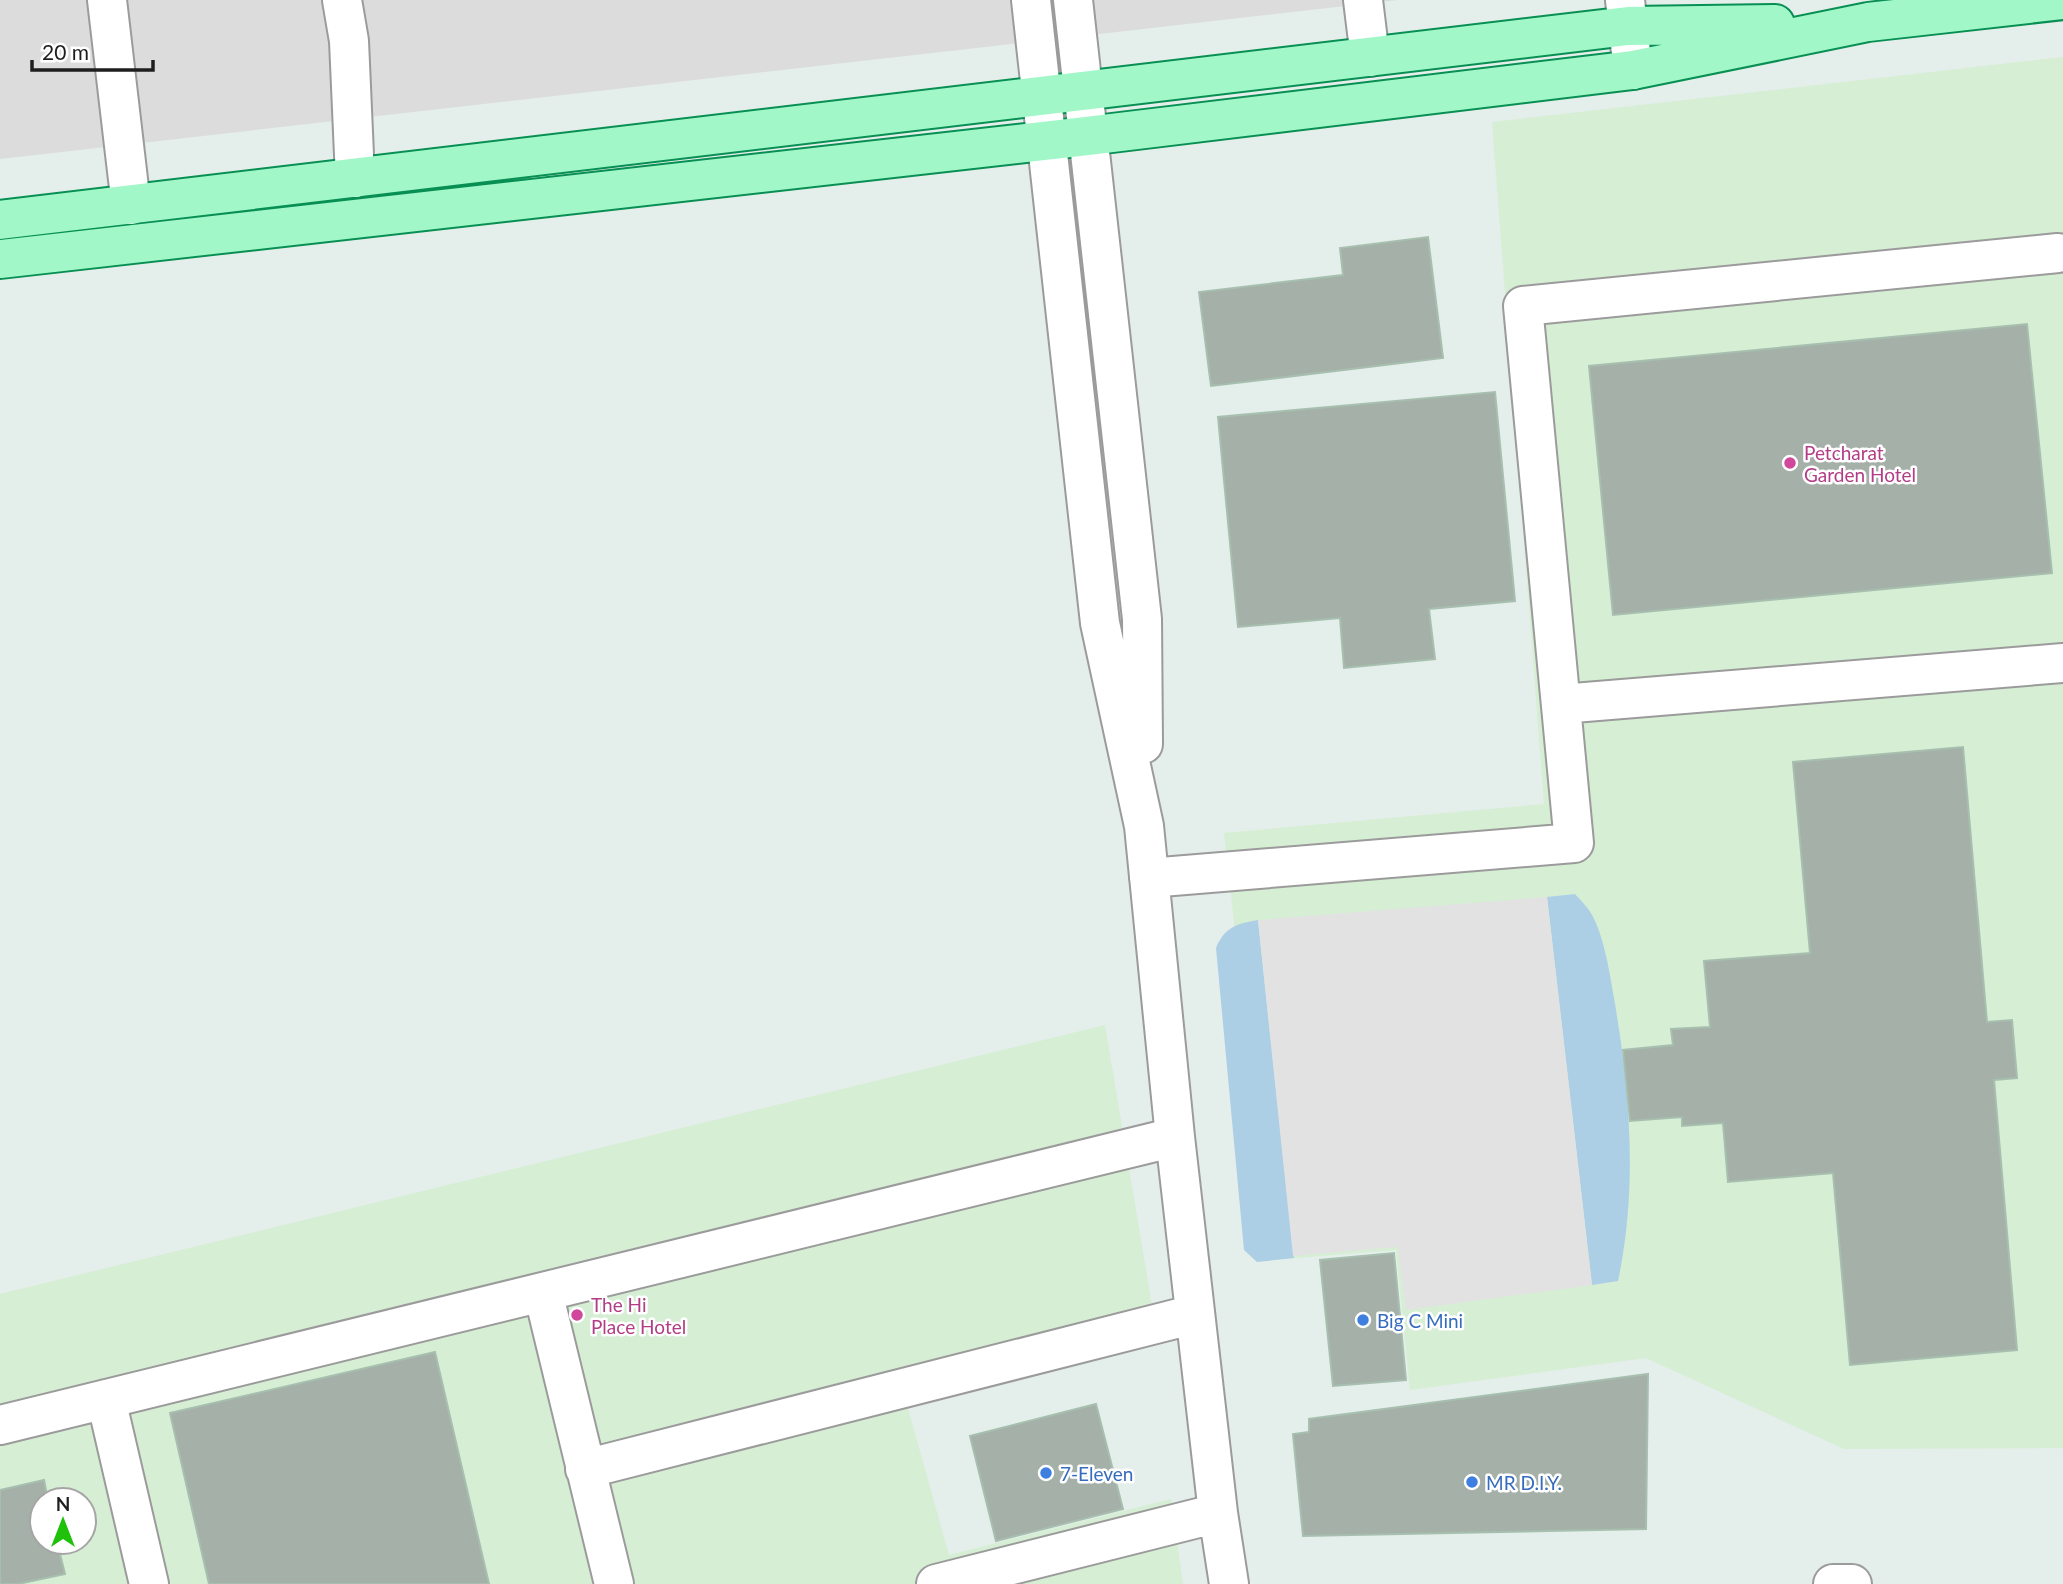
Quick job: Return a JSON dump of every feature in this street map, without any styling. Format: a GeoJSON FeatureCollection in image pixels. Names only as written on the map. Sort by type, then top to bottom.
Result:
{"type":"FeatureCollection","features":[{"type":"Feature","properties":{"kind":"main road"},"geometry":{"type":"LineString","coordinates":[[0,259],[1087,136],[1633,70],[1868,22],[2063,0]]}},
{"type":"Feature","properties":{"kind":"main road"},"geometry":{"type":"LineString","coordinates":[[0,220],[1370,57],[1627,13],[1868,22]]}},
{"type":"Feature","properties":{"kind":"street"},"geometry":{"type":"LineString","coordinates":[[107,0],[131,205]]}},
{"type":"Feature","properties":{"kind":"street"},"geometry":{"type":"LineString","coordinates":[[342,0],[349,41],[355,178]]}},
{"type":"Feature","properties":{"kind":"street"},"geometry":{"type":"LineString","coordinates":[[1031,0],[1100,624],[1144,826]]}},
{"type":"Feature","properties":{"kind":"street"},"geometry":{"type":"LineString","coordinates":[[1073,0],[1142,619],[1144,826],[1149,878],[1175,1137],[1228,1584]]}},
{"type":"Feature","properties":{"kind":"street"},"geometry":{"type":"LineString","coordinates":[[1363,0],[1370,57]]}},
{"type":"Feature","properties":{"kind":"street"},"geometry":{"type":"LineString","coordinates":[[1627,13],[1633,70]]}},
{"type":"Feature","properties":{"kind":"street"},"geometry":{"type":"LineString","coordinates":[[1149,878],[1574,843],[1523,306],[2058,253]]}},
{"type":"Feature","properties":{"kind":"street"},"geometry":{"type":"LineString","coordinates":[[1561,704],[2063,663]]}},
{"type":"Feature","properties":{"kind":"street"},"geometry":{"type":"LineString","coordinates":[[0,1425],[1175,1137]]}},
{"type":"Feature","properties":{"kind":"street"},"geometry":{"type":"LineString","coordinates":[[543,1292],[614,1584]]}},
{"type":"Feature","properties":{"kind":"street"},"geometry":{"type":"LineString","coordinates":[[585,1469],[1195,1314]]}},
{"type":"Feature","properties":{"kind":"street"},"geometry":{"type":"LineString","coordinates":[[106,1399],[149,1584]]}},
{"type":"Feature","properties":{"kind":"street"},"geometry":{"type":"LineString","coordinates":[[936,1584],[1218,1513]]}},
{"type":"Feature","properties":{"kind":"street"},"geometry":{"type":"LineString","coordinates":[[1833,1584],[1852,1584]]}},
{"type":"Feature","properties":{"kind":"shaded area"},"geometry":{"type":"Polygon","coordinates":[[[0,0],[1398,0],[0,159],[0,0]]]}},
{"type":"Feature","properties":{"kind":"shaded area","name":"Petcharat Garden Hotel"},"geometry":{"type":"Polygon","coordinates":[[[2063,57],[2063,1448],[1844,1449],[1646,1358],[1410,1390],[1396,1250],[1272,1260],[1224,833],[1544,804],[1492,122],[2063,57]]]}},
{"type":"Feature","properties":{"kind":"shaded area"},"geometry":{"type":"Polygon","coordinates":[[[1575,894],[1592,915],[1606,955],[1624,1068],[1630,1139],[1628,1210],[1618,1281],[1592,1285],[1547,897],[1575,894]]]}},
{"type":"Feature","properties":{"kind":"shaded area"},"geometry":{"type":"Polygon","coordinates":[[[1547,897],[1592,1285],[1406,1310],[1398,1247],[1293,1256],[1258,920],[1547,897]]]}},
{"type":"Feature","properties":{"kind":"shaded area"},"geometry":{"type":"Polygon","coordinates":[[[1258,920],[1294,1258],[1257,1262],[1244,1250],[1216,948],[1227,931],[1243,923],[1258,920]]]}},
{"type":"Feature","properties":{"kind":"shaded area","name":"The Hi Place Hotel"},"geometry":{"type":"Polygon","coordinates":[[[1105,1025],[1157,1336],[907,1405],[949,1555],[1171,1499],[1183,1584],[0,1584],[0,1294],[1105,1025]]]}},
{"type":"Feature","properties":{"kind":"building"},"geometry":{"type":"Polygon","coordinates":[[[1428,237],[1443,358],[1211,386],[1199,292],[1343,275],[1340,248],[1428,237]]]}},
{"type":"Feature","properties":{"kind":"building"},"geometry":{"type":"Polygon","coordinates":[[[2027,324],[2052,573],[1613,615],[1589,366],[2027,324]]]}},
{"type":"Feature","properties":{"kind":"building"},"geometry":{"type":"Polygon","coordinates":[[[1495,392],[1515,601],[1429,609],[1435,659],[1344,668],[1340,618],[1238,627],[1218,417],[1495,392]]]}},
{"type":"Feature","properties":{"kind":"building"},"geometry":{"type":"Polygon","coordinates":[[[1963,747],[1987,1022],[2012,1020],[2017,1078],[1994,1080],[2017,1350],[1850,1365],[1833,1173],[1728,1182],[1723,1123],[1682,1126],[1682,1117],[1630,1121],[1623,1050],[1673,1045],[1671,1029],[1710,1027],[1704,961],[1810,953],[1793,762],[1963,747]]]}},
{"type":"Feature","properties":{"kind":"building","name":"Big C Mini"},"geometry":{"type":"Polygon","coordinates":[[[1394,1253],[1406,1380],[1333,1386],[1320,1260],[1394,1253]]]}},
{"type":"Feature","properties":{"kind":"building"},"geometry":{"type":"Polygon","coordinates":[[[435,1352],[489,1584],[209,1584],[170,1413],[435,1352]]]}},
{"type":"Feature","properties":{"kind":"building","name":"MR D.I.Y."},"geometry":{"type":"Polygon","coordinates":[[[1648,1374],[1646,1529],[1303,1536],[1293,1434],[1309,1432],[1309,1419],[1648,1374]]]}},
{"type":"Feature","properties":{"kind":"building","name":"7-Eleven"},"geometry":{"type":"Polygon","coordinates":[[[1096,1404],[1123,1509],[996,1541],[970,1436],[1096,1404]]]}},
{"type":"Feature","properties":{"kind":"building"},"geometry":{"type":"Polygon","coordinates":[[[44,1480],[45,1486],[28,1486],[28,1556],[60,1556],[65,1574],[18,1584],[0,1584],[0,1490],[44,1480]]]}},
{"type":"Feature","properties":{"kind":"place","name":"Petcharat Garden Hotel"},"geometry":{"type":"Point","coordinates":[1790,463]}},
{"type":"Feature","properties":{"kind":"place","name":"The Hi Place Hotel"},"geometry":{"type":"Point","coordinates":[577,1315]}},
{"type":"Feature","properties":{"kind":"place","name":"Big C Mini"},"geometry":{"type":"Point","coordinates":[1363,1320]}},
{"type":"Feature","properties":{"kind":"place","name":"7-Eleven"},"geometry":{"type":"Point","coordinates":[1046,1473]}},
{"type":"Feature","properties":{"kind":"place","name":"MR D.I.Y."},"geometry":{"type":"Point","coordinates":[1472,1482]}}]}
